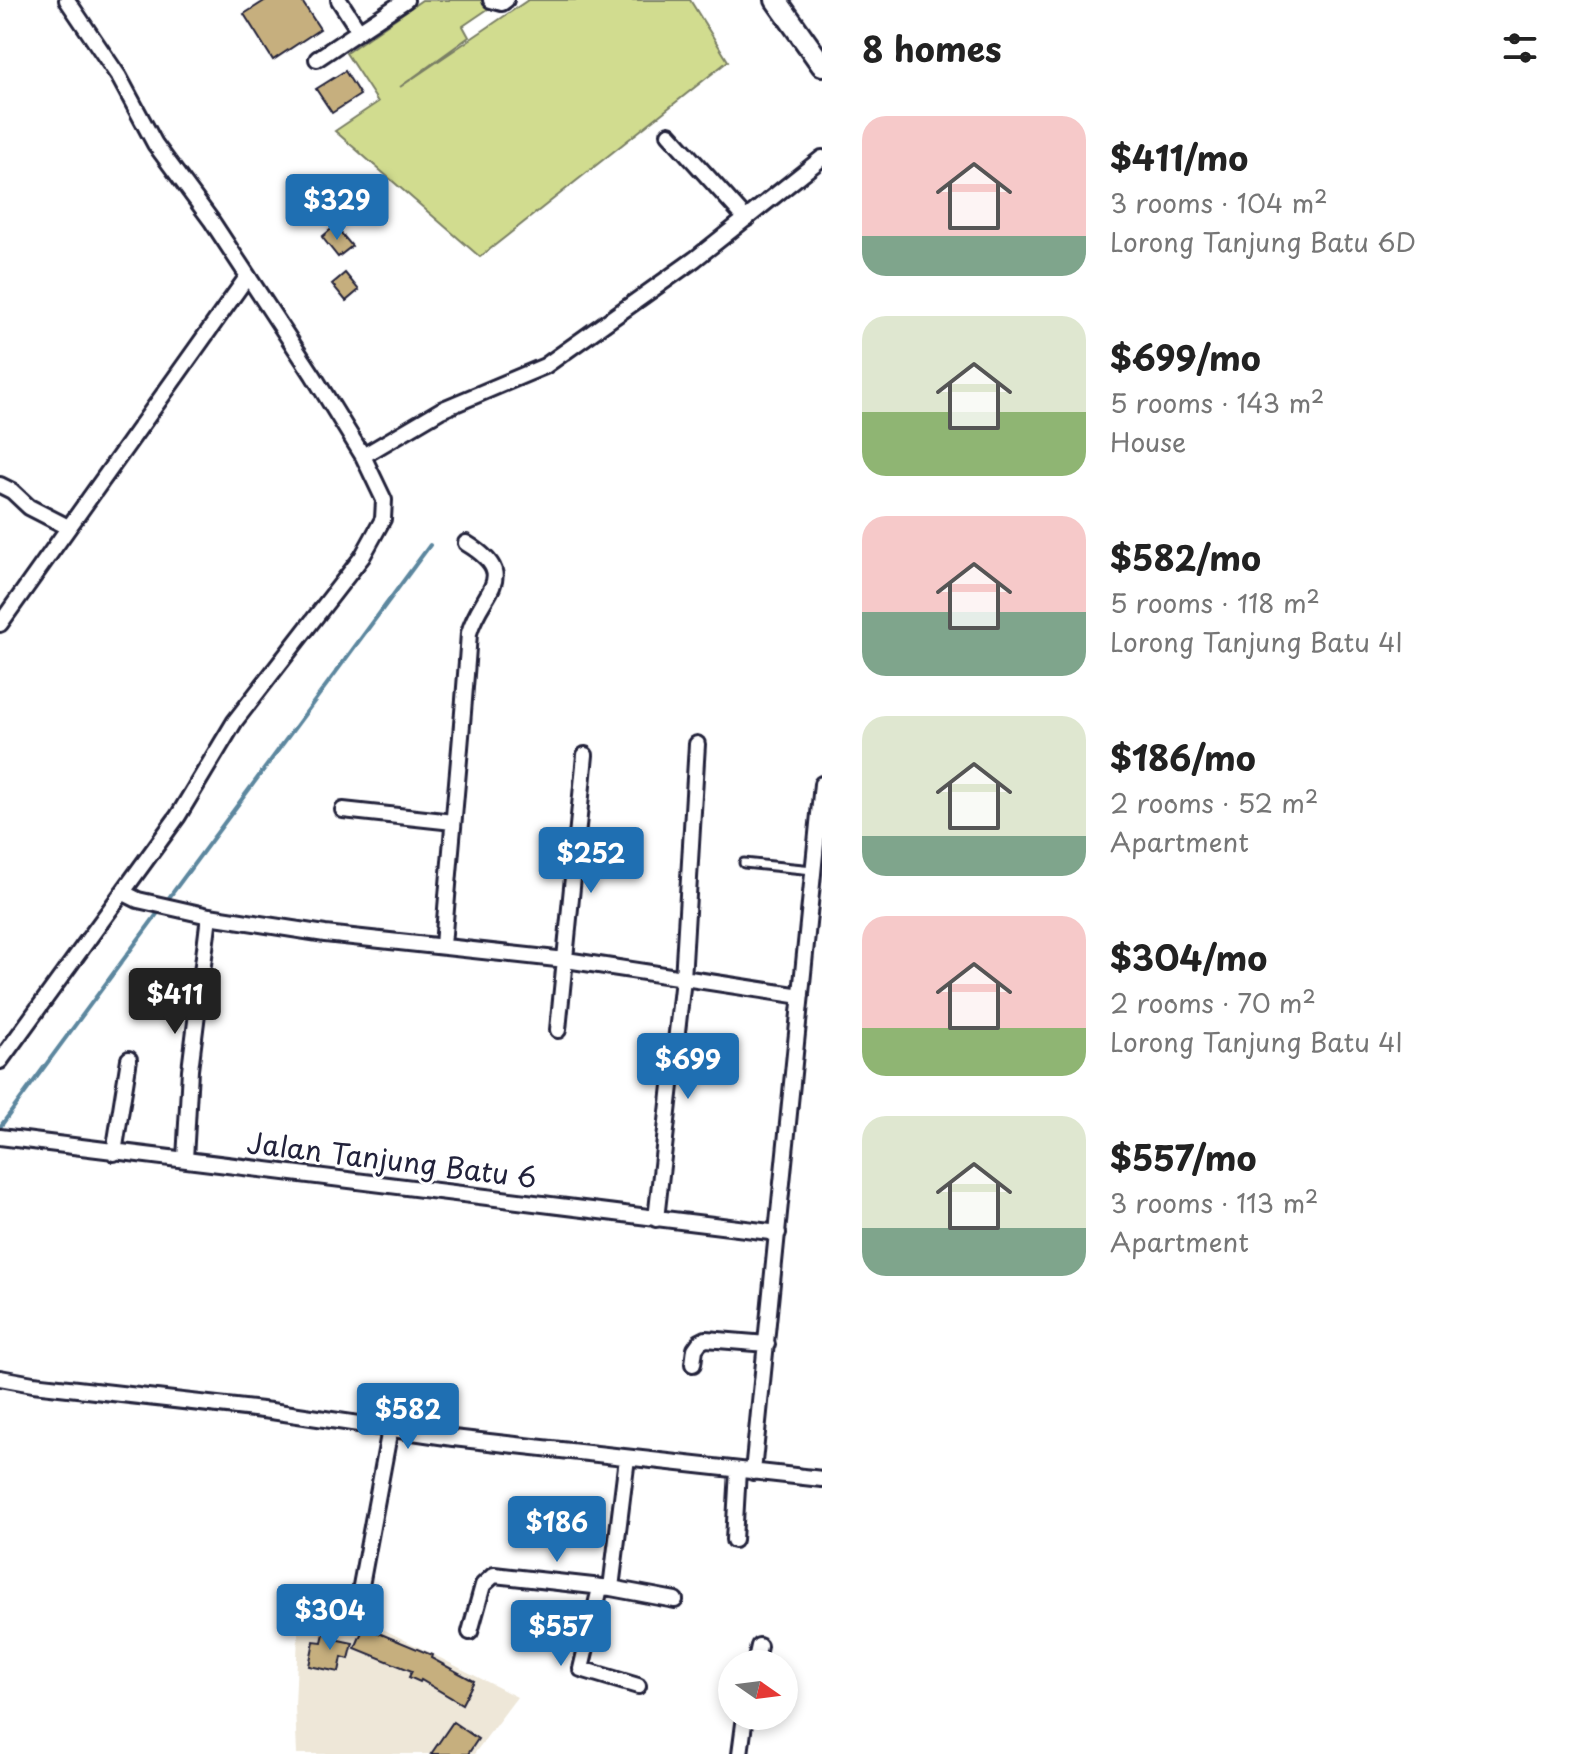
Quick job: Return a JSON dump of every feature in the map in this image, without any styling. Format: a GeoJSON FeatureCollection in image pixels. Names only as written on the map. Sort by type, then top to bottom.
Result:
{"type":"FeatureCollection","features":[{"type":"Feature","properties":{"kind":"street"},"geometry":{"type":"LineString","coordinates":[[0,1061],[178,816],[235,721],[352,571],[383,519],[384,500],[363,456],[211,220],[155,144],[119,77],[67,0]]}},
{"type":"Feature","properties":{"kind":"street"},"geometry":{"type":"LineString","coordinates":[[339,0],[359,31]]}},
{"type":"Feature","properties":{"kind":"street"},"geometry":{"type":"LineString","coordinates":[[317,59],[406,0]]}},
{"type":"Feature","properties":{"kind":"street"},"geometry":{"type":"LineString","coordinates":[[491,0],[502,3],[506,0]]}},
{"type":"Feature","properties":{"kind":"street"},"geometry":{"type":"LineString","coordinates":[[776,0],[822,65]]}},
{"type":"Feature","properties":{"kind":"street"},"geometry":{"type":"LineString","coordinates":[[669,134],[746,219]]}},
{"type":"Feature","properties":{"kind":"street"},"geometry":{"type":"LineString","coordinates":[[363,456],[425,418],[545,366],[695,259],[822,158]]}},
{"type":"Feature","properties":{"kind":"street"},"geometry":{"type":"LineString","coordinates":[[0,624],[61,522],[247,277]]}},
{"type":"Feature","properties":{"kind":"street"},"geometry":{"type":"LineString","coordinates":[[0,485],[12,491],[29,507],[61,522]]}},
{"type":"Feature","properties":{"kind":"street"},"geometry":{"type":"LineString","coordinates":[[443,946],[469,633],[474,616],[490,594],[494,578],[494,566],[486,555],[466,543]]}},
{"type":"Feature","properties":{"kind":"street"},"geometry":{"type":"LineString","coordinates":[[656,1219],[683,979],[697,744]]}},
{"type":"Feature","properties":{"kind":"street"},"geometry":{"type":"LineString","coordinates":[[558,1030],[585,755]]}},
{"type":"Feature","properties":{"kind":"street"},"geometry":{"type":"LineString","coordinates":[[734,1540],[767,1344],[822,784]]}},
{"type":"Feature","properties":{"kind":"street"},"geometry":{"type":"LineString","coordinates":[[343,810],[453,822]]}},
{"type":"Feature","properties":{"kind":"street"},"geometry":{"type":"LineString","coordinates":[[124,893],[138,900],[209,916],[325,934],[566,960],[801,996]]}},
{"type":"Feature","properties":{"kind":"street"},"geometry":{"type":"LineString","coordinates":[[185,1159],[190,1070],[209,916]]}},
{"type":"Feature","properties":{"kind":"street"},"geometry":{"type":"LineString","coordinates":[[114,1153],[129,1059]]}},
{"type":"Feature","properties":{"kind":"street","name":"Jalan Tanjung Batu 6"},"geometry":{"type":"LineString","coordinates":[[0,1137],[778,1233]]}},
{"type":"Feature","properties":{"kind":"street"},"geometry":{"type":"LineString","coordinates":[[693,1364],[695,1349],[706,1339],[767,1344]]}},
{"type":"Feature","properties":{"kind":"street"},"geometry":{"type":"LineString","coordinates":[[0,1378],[271,1411],[390,1429],[822,1479]]}},
{"type":"Feature","properties":{"kind":"street"},"geometry":{"type":"LineString","coordinates":[[358,1602],[390,1429]]}},
{"type":"Feature","properties":{"kind":"street"},"geometry":{"type":"LineString","coordinates":[[627,1458],[605,1588],[581,1669],[638,1686]]}},
{"type":"Feature","properties":{"kind":"street"},"geometry":{"type":"LineString","coordinates":[[470,1632],[483,1585],[494,1575],[675,1600]]}},
{"type":"Feature","properties":{"kind":"street"},"geometry":{"type":"LineString","coordinates":[[758,1650],[759,1646]]}},
{"type":"Feature","properties":{"kind":"street"},"geometry":{"type":"LineString","coordinates":[[740,1754],[743,1730]]}},
{"type":"Feature","properties":{"kind":"lane"},"geometry":{"type":"LineString","coordinates":[[744,863],[813,870]]}},
{"type":"Feature","properties":{"kind":"shaded area"},"geometry":{"type":"Polygon","coordinates":[[[300,1587],[517,1697],[474,1754],[297,1754],[295,1706],[300,1587]]]}},
{"type":"Feature","properties":{"kind":"green space"},"geometry":{"type":"Polygon","coordinates":[[[422,0],[483,0],[488,9],[463,26],[469,37],[400,87],[528,0],[690,0],[728,61],[480,257],[335,131],[378,102],[346,53],[422,0]]]}},
{"type":"Feature","properties":{"kind":"building"},"geometry":{"type":"Polygon","coordinates":[[[266,0],[301,0],[320,29],[273,60],[244,14],[266,0]]]}},
{"type":"Feature","properties":{"kind":"building"},"geometry":{"type":"Polygon","coordinates":[[[345,71],[360,95],[332,113],[316,89],[345,71]]]}},
{"type":"Feature","properties":{"kind":"building"},"geometry":{"type":"Polygon","coordinates":[[[335,226],[352,246],[338,257],[322,237],[335,226]]]}},
{"type":"Feature","properties":{"kind":"building"},"geometry":{"type":"Polygon","coordinates":[[[345,273],[359,290],[346,301],[332,284],[345,273]]]}},
{"type":"Feature","properties":{"kind":"building"},"geometry":{"type":"Polygon","coordinates":[[[364,1627],[432,1655],[431,1658],[474,1681],[462,1704],[421,1680],[409,1677],[412,1671],[355,1648],[364,1627]]]}},
{"type":"Feature","properties":{"kind":"building"},"geometry":{"type":"Polygon","coordinates":[[[325,1629],[336,1632],[334,1639],[353,1643],[349,1659],[342,1657],[339,1672],[309,1666],[314,1641],[322,1642],[325,1629]]]}},
{"type":"Feature","properties":{"kind":"building"},"geometry":{"type":"Polygon","coordinates":[[[453,1722],[478,1739],[468,1754],[431,1754],[453,1722]]]}},
{"type":"Feature","properties":{"kind":"waterway"},"geometry":{"type":"LineString","coordinates":[[165,903],[430,545]]}},
{"type":"Feature","properties":{"kind":"waterway"},"geometry":{"type":"LineString","coordinates":[[0,1127],[160,910]]}}]}
